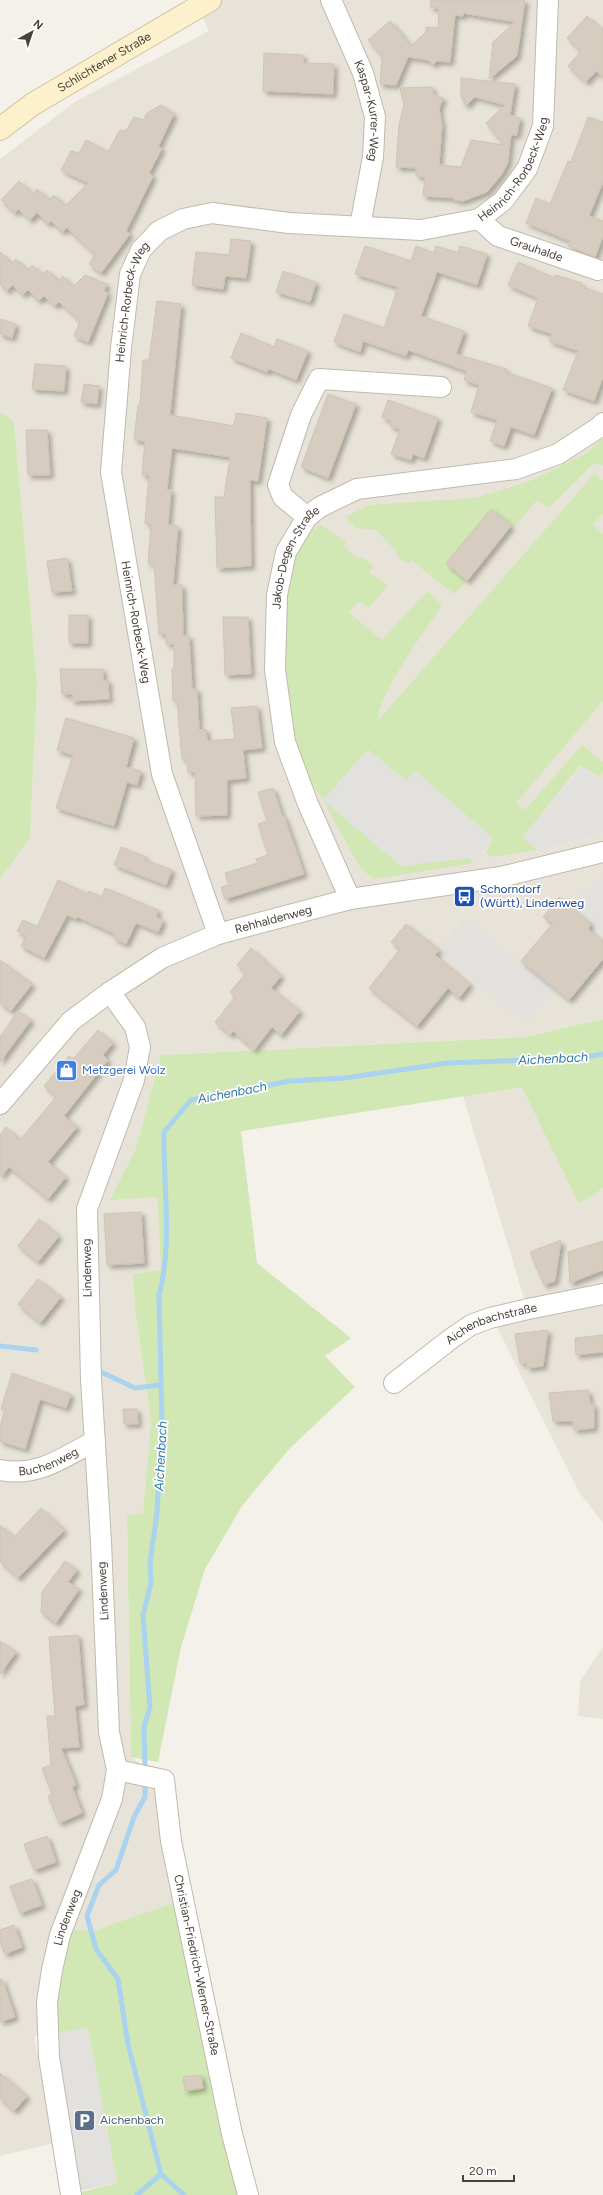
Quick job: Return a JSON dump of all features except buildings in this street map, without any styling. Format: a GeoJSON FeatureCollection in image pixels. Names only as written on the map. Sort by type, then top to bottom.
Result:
{"type":"FeatureCollection","features":[{"type":"Feature","properties":{"kind":"main road","name":"Schlichtener Straße"},"geometry":{"type":"LineString","coordinates":[[0,128],[33,104],[210,0]]}},
{"type":"Feature","properties":{"kind":"street","name":"Kaspar-Kurrer-Weg"},"geometry":{"type":"LineString","coordinates":[[331,0],[363,73],[375,117],[372,157],[360,226]]}},
{"type":"Feature","properties":{"kind":"street","name":"Heinrich-Rorbeck-Weg"},"geometry":{"type":"LineString","coordinates":[[218,934],[162,774],[111,472],[121,348],[130,274],[141,250],[159,231],[183,219],[212,213],[289,223],[421,230],[479,220],[503,201],[527,169],[543,126],[548,0]]}},
{"type":"Feature","properties":{"kind":"street","name":"Grauhalde"},"geometry":{"type":"LineString","coordinates":[[479,220],[498,236],[598,270]]}},
{"type":"Feature","properties":{"kind":"street"},"geometry":{"type":"LineString","coordinates":[[307,517],[283,497],[278,485],[301,415],[319,379],[441,387]]}},
{"type":"Feature","properties":{"kind":"street","name":"Jakob-Degen-Straße"},"geometry":{"type":"LineString","coordinates":[[350,899],[308,804],[285,742],[275,670],[277,595],[286,552],[307,517],[320,506],[358,489],[516,469],[558,454],[598,428],[603,423]]}},
{"type":"Feature","properties":{"kind":"street","name":"Rehhaldenweg"},"geometry":{"type":"LineString","coordinates":[[0,1104],[71,1021],[110,992],[162,958],[218,934],[350,899],[501,877],[603,852]]}},
{"type":"Feature","properties":{"kind":"street","name":"Lindenweg"},"geometry":{"type":"LineString","coordinates":[[71,2195],[49,2057],[47,2002],[60,1935],[110,1806],[117,1770],[109,1732],[88,1316],[87,1209],[134,1080],[140,1047],[135,1027],[110,992]]}},
{"type":"Feature","properties":{"kind":"street","name":"Aichenbachstraße"},"geometry":{"type":"LineString","coordinates":[[394,1383],[470,1325],[490,1318],[528,1309],[603,1294]]}},
{"type":"Feature","properties":{"kind":"street","name":"Buchenweg"},"geometry":{"type":"LineString","coordinates":[[0,1470],[18,1473],[40,1470],[95,1441]]}},
{"type":"Feature","properties":{"kind":"street","name":"Christian-Friedrich-Werner-Straße"},"geometry":{"type":"LineString","coordinates":[[117,1770],[164,1780],[170,1841],[232,2134],[248,2195]]}},
{"type":"Feature","properties":{"kind":"shaded area"},"geometry":{"type":"Polygon","coordinates":[[[195,0],[603,0],[603,1019],[525,1037],[161,1055],[136,1148],[111,1199],[157,1197],[161,1270],[133,1275],[135,1309],[151,1421],[143,1512],[127,1517],[131,1757],[164,1780],[184,1899],[96,1930],[66,1932],[50,2034],[34,2036],[54,2143],[0,2156],[0,879],[30,838],[37,684],[14,421],[0,412],[0,159],[76,101],[209,31],[195,0]]]}},
{"type":"Feature","properties":{"kind":"shaded area"},"geometry":{"type":"Polygon","coordinates":[[[368,749],[406,781],[415,771],[493,838],[478,857],[401,866],[323,800],[368,749]]]}},
{"type":"Feature","properties":{"kind":"shaded area"},"geometry":{"type":"Polygon","coordinates":[[[583,767],[601,783],[603,781],[603,832],[538,850],[523,838],[583,767]]]}},
{"type":"Feature","properties":{"kind":"shaded area"},"geometry":{"type":"Polygon","coordinates":[[[603,878],[603,934],[572,900],[603,878]]]}},
{"type":"Feature","properties":{"kind":"shaded area"},"geometry":{"type":"Polygon","coordinates":[[[465,917],[556,990],[525,1024],[439,950],[465,917]]]}},
{"type":"Feature","properties":{"kind":"shaded area"},"geometry":{"type":"Polygon","coordinates":[[[523,1087],[579,1204],[603,1188],[603,1523],[579,1492],[494,1321],[529,1315],[463,1096],[523,1087]]]}},
{"type":"Feature","properties":{"kind":"shaded area"},"geometry":{"type":"Polygon","coordinates":[[[603,1647],[603,1719],[578,1716],[580,1681],[603,1647]]]}},
{"type":"Feature","properties":{"kind":"shaded area","name":"Aichenbach"},"geometry":{"type":"Polygon","coordinates":[[[88,2028],[117,2183],[75,2192],[50,2034],[88,2028]]]}},
{"type":"Feature","properties":{"kind":"green space"},"geometry":{"type":"Polygon","coordinates":[[[0,412],[14,421],[37,684],[30,838],[0,879],[0,412]]]}},
{"type":"Feature","properties":{"kind":"green space"},"geometry":{"type":"Polygon","coordinates":[[[603,438],[603,465],[593,464],[549,508],[536,501],[514,527],[491,509],[446,563],[467,581],[454,594],[411,560],[408,564],[397,557],[397,552],[376,530],[356,528],[345,517],[369,505],[475,498],[528,482],[587,453],[603,438]]]}},
{"type":"Feature","properties":{"kind":"green space"},"geometry":{"type":"Polygon","coordinates":[[[595,473],[603,481],[603,513],[593,525],[603,534],[603,701],[516,803],[525,810],[582,745],[603,762],[603,771],[599,777],[580,765],[524,836],[538,850],[492,857],[486,853],[493,838],[416,772],[406,781],[368,750],[323,800],[303,770],[291,724],[283,641],[285,589],[294,559],[312,531],[320,524],[346,542],[344,547],[358,559],[361,557],[374,566],[369,572],[388,586],[369,607],[358,602],[349,613],[382,640],[427,591],[442,605],[395,677],[380,708],[376,723],[595,473]]]}},
{"type":"Feature","properties":{"kind":"green space"},"geometry":{"type":"Polygon","coordinates":[[[323,800],[401,866],[469,858],[474,863],[374,879],[361,869],[323,800]]]}},
{"type":"Feature","properties":{"kind":"green space"},"geometry":{"type":"Polygon","coordinates":[[[603,1019],[603,1188],[579,1204],[522,1087],[241,1131],[257,1263],[351,1338],[325,1356],[355,1387],[290,1448],[242,1506],[205,1569],[181,1647],[158,1762],[131,1757],[127,1516],[143,1512],[151,1421],[135,1309],[133,1274],[161,1270],[157,1197],[110,1200],[136,1148],[161,1055],[525,1037],[603,1019]]]}},
{"type":"Feature","properties":{"kind":"green space"},"geometry":{"type":"Polygon","coordinates":[[[184,1899],[249,2195],[69,2195],[117,2183],[88,2029],[50,2034],[66,1931],[96,1930],[184,1899]]]}},
{"type":"Feature","properties":{"kind":"waterway","name":"Aichenbach"},"geometry":{"type":"LineString","coordinates":[[145,1772],[144,1726],[150,1708],[143,1615],[151,1583],[150,1563],[157,1513],[162,1423],[159,1295],[166,1255],[164,1132],[191,1100],[290,1081],[345,1078],[448,1063],[580,1058],[603,1054]]}},
{"type":"Feature","properties":{"kind":"waterway"},"geometry":{"type":"LineString","coordinates":[[0,1346],[36,1350]]}},
{"type":"Feature","properties":{"kind":"waterway"},"geometry":{"type":"LineString","coordinates":[[101,1372],[135,1388],[160,1385]]}},
{"type":"Feature","properties":{"kind":"waterway","name":"Aichenbach"},"geometry":{"type":"LineString","coordinates":[[145,1780],[145,1797],[134,1817],[116,1870],[99,1885],[87,1916],[96,1949],[118,1979],[128,2044],[161,2174],[184,2195]]}},
{"type":"Feature","properties":{"kind":"waterway"},"geometry":{"type":"LineString","coordinates":[[137,2195],[161,2174]]}},
{"type":"Feature","properties":{"kind":"place","name":"Schorndorf (Württ), Lindenweg"},"geometry":{"type":"Point","coordinates":[464,896]}},
{"type":"Feature","properties":{"kind":"place","name":"Metzgerei Wolz"},"geometry":{"type":"Point","coordinates":[66,1070]}},
{"type":"Feature","properties":{"kind":"place","name":"Aichenbach"},"geometry":{"type":"Point","coordinates":[84,2120]}}]}
